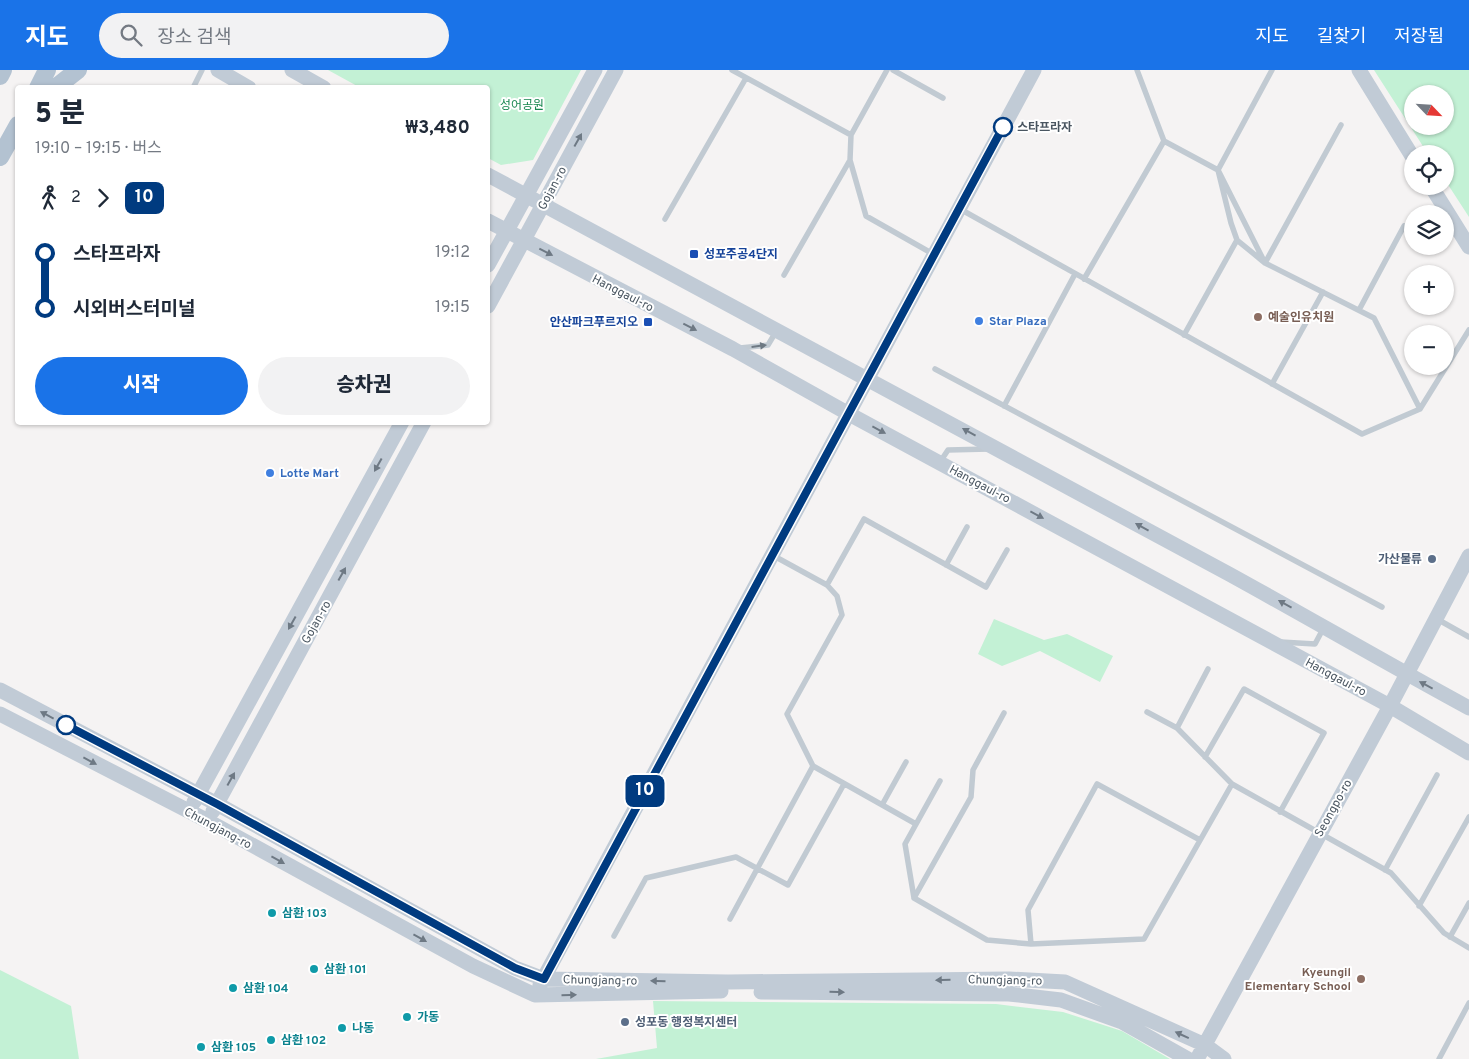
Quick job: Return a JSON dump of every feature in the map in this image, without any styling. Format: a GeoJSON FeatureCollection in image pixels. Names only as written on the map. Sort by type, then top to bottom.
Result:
{"type":"FeatureCollection","features":[{"type":"Feature","properties":{"kind":"main road"},"geometry":{"type":"LineString","coordinates":[[0,76],[3,70]]}},
{"type":"Feature","properties":{"kind":"main road"},"geometry":{"type":"LineString","coordinates":[[40,85],[47,70]]}},
{"type":"Feature","properties":{"kind":"main road"},"geometry":{"type":"LineString","coordinates":[[59,85],[78,70]]}},
{"type":"Feature","properties":{"kind":"main road"},"geometry":{"type":"LineString","coordinates":[[0,157],[15,130]]}},
{"type":"Feature","properties":{"kind":"street"},"geometry":{"type":"LineString","coordinates":[[218,70],[244,85]]}},
{"type":"Feature","properties":{"kind":"street"},"geometry":{"type":"LineString","coordinates":[[292,70],[319,85]]}},
{"type":"Feature","properties":{"kind":"street","name":"Gojan-ro"},"geometry":{"type":"LineString","coordinates":[[490,261],[595,70]]}},
{"type":"Feature","properties":{"kind":"street","name":"Gojan-ro"},"geometry":{"type":"LineString","coordinates":[[490,302],[616,70]]}},
{"type":"Feature","properties":{"kind":"street"},"geometry":{"type":"LineString","coordinates":[[535,996],[1034,70]]}},
{"type":"Feature","properties":{"kind":"street"},"geometry":{"type":"LineString","coordinates":[[1359,70],[1405,145]]}},
{"type":"Feature","properties":{"kind":"street"},"geometry":{"type":"LineString","coordinates":[[490,176],[999,449],[1324,626],[1469,708]]}},
{"type":"Feature","properties":{"kind":"street"},"geometry":{"type":"LineString","coordinates":[[1437,195],[1469,247]]}},
{"type":"Feature","properties":{"kind":"street","name":"Hanggaul-ro"},"geometry":{"type":"LineString","coordinates":[[490,222],[733,349],[849,414],[1390,706],[1469,754]]}},
{"type":"Feature","properties":{"kind":"street","name":"Gojan-ro"},"geometry":{"type":"LineString","coordinates":[[189,812],[400,425]]}},
{"type":"Feature","properties":{"kind":"street","name":"Gojan-ro"},"geometry":{"type":"LineString","coordinates":[[208,822],[422,425]]}},
{"type":"Feature","properties":{"kind":"street","name":"Seongpo-ro"},"geometry":{"type":"LineString","coordinates":[[1197,1059],[1390,706],[1469,556]]}},
{"type":"Feature","properties":{"kind":"street","name":"Chungjang-ro"},"geometry":{"type":"LineString","coordinates":[[0,690],[217,804],[515,968],[544,979],[728,982],[1008,979],[1065,982],[1205,1046],[1224,1059]]}},
{"type":"Feature","properties":{"kind":"street","name":"Chungjang-ro"},"geometry":{"type":"LineString","coordinates":[[0,714],[208,822],[473,966],[535,996],[727,991],[1009,994],[1061,1000],[1122,1022],[1188,1059]]}},
{"type":"Feature","properties":{"kind":"lane"},"geometry":{"type":"LineString","coordinates":[[194,85],[202,70]]}},
{"type":"Feature","properties":{"kind":"lane"},"geometry":{"type":"LineString","coordinates":[[732,70],[851,135]]}},
{"type":"Feature","properties":{"kind":"lane"},"geometry":{"type":"LineString","coordinates":[[886,70],[851,135],[850,160],[866,216],[935,255]]}},
{"type":"Feature","properties":{"kind":"lane"},"geometry":{"type":"LineString","coordinates":[[893,70],[943,98]]}},
{"type":"Feature","properties":{"kind":"lane"},"geometry":{"type":"LineString","coordinates":[[1137,70],[1164,141],[1218,170],[1265,263]]}},
{"type":"Feature","properties":{"kind":"lane"},"geometry":{"type":"LineString","coordinates":[[1272,70],[1218,170],[1237,240],[1265,263],[1374,318],[1420,409]]}},
{"type":"Feature","properties":{"kind":"lane"},"geometry":{"type":"LineString","coordinates":[[665,219],[746,78]]}},
{"type":"Feature","properties":{"kind":"lane"},"geometry":{"type":"LineString","coordinates":[[1265,263],[1341,125]]}},
{"type":"Feature","properties":{"kind":"lane"},"geometry":{"type":"LineString","coordinates":[[1084,279],[1164,141]]}},
{"type":"Feature","properties":{"kind":"lane"},"geometry":{"type":"LineString","coordinates":[[784,275],[850,160]]}},
{"type":"Feature","properties":{"kind":"lane"},"geometry":{"type":"LineString","coordinates":[[960,209],[1362,434],[1420,409],[1469,330]]}},
{"type":"Feature","properties":{"kind":"lane"},"geometry":{"type":"LineString","coordinates":[[1359,310],[1404,226]]}},
{"type":"Feature","properties":{"kind":"lane"},"geometry":{"type":"LineString","coordinates":[[1184,335],[1237,240]]}},
{"type":"Feature","properties":{"kind":"lane"},"geometry":{"type":"LineString","coordinates":[[1004,406],[1075,274]]}},
{"type":"Feature","properties":{"kind":"lane"},"geometry":{"type":"LineString","coordinates":[[1272,384],[1323,292]]}},
{"type":"Feature","properties":{"kind":"lane"},"geometry":{"type":"LineString","coordinates":[[733,349],[768,345],[778,330]]}},
{"type":"Feature","properties":{"kind":"lane"},"geometry":{"type":"LineString","coordinates":[[935,369],[1382,607]]}},
{"type":"Feature","properties":{"kind":"lane"},"geometry":{"type":"LineString","coordinates":[[940,463],[948,450],[999,449]]}},
{"type":"Feature","properties":{"kind":"lane"},"geometry":{"type":"LineString","coordinates":[[827,585],[864,519],[986,588],[1007,550]]}},
{"type":"Feature","properties":{"kind":"lane"},"geometry":{"type":"LineString","coordinates":[[946,565],[967,528]]}},
{"type":"Feature","properties":{"kind":"lane"},"geometry":{"type":"LineString","coordinates":[[773,555],[827,585],[837,596],[842,615],[787,714],[813,766],[916,824]]}},
{"type":"Feature","properties":{"kind":"lane"},"geometry":{"type":"LineString","coordinates":[[1436,618],[1469,637]]}},
{"type":"Feature","properties":{"kind":"lane"},"geometry":{"type":"LineString","coordinates":[[1271,642],[1315,644],[1324,626]]}},
{"type":"Feature","properties":{"kind":"lane"},"geometry":{"type":"LineString","coordinates":[[1176,728],[1208,669]]}},
{"type":"Feature","properties":{"kind":"lane"},"geometry":{"type":"LineString","coordinates":[[1205,757],[1244,689],[1324,733],[1280,812]]}},
{"type":"Feature","properties":{"kind":"lane"},"geometry":{"type":"LineString","coordinates":[[1147,712],[1176,728],[1232,784],[1391,873],[1444,934],[1469,948]]}},
{"type":"Feature","properties":{"kind":"lane"},"geometry":{"type":"LineString","coordinates":[[914,898],[971,797],[972,770],[1004,713]]}},
{"type":"Feature","properties":{"kind":"lane"},"geometry":{"type":"LineString","coordinates":[[882,805],[906,762]]}},
{"type":"Feature","properties":{"kind":"lane"},"geometry":{"type":"LineString","coordinates":[[730,919],[813,766]]}},
{"type":"Feature","properties":{"kind":"lane"},"geometry":{"type":"LineString","coordinates":[[1385,870],[1437,775]]}},
{"type":"Feature","properties":{"kind":"lane"},"geometry":{"type":"LineString","coordinates":[[914,898],[905,844],[940,781]]}},
{"type":"Feature","properties":{"kind":"lane"},"geometry":{"type":"LineString","coordinates":[[614,936],[646,878],[736,857],[788,886],[844,784]]}},
{"type":"Feature","properties":{"kind":"lane"},"geometry":{"type":"LineString","coordinates":[[1032,944],[1028,910],[1097,784],[1200,840]]}},
{"type":"Feature","properties":{"kind":"lane"},"geometry":{"type":"LineString","coordinates":[[914,898],[987,940],[1032,944],[1144,939],[1232,784]]}},
{"type":"Feature","properties":{"kind":"lane"},"geometry":{"type":"LineString","coordinates":[[1419,906],[1469,818]]}},
{"type":"Feature","properties":{"kind":"lane"},"geometry":{"type":"LineString","coordinates":[[1450,937],[1469,903]]}},
{"type":"Feature","properties":{"kind":"lane"},"geometry":{"type":"LineString","coordinates":[[1438,1059],[1469,1003]]}},
{"type":"Feature","properties":{"kind":"green space","name":"성어공원"},"geometry":{"type":"Polygon","coordinates":[[[328,70],[581,70],[533,160],[501,165],[490,159],[490,85],[355,85],[328,70]]]}},
{"type":"Feature","properties":{"kind":"green space"},"geometry":{"type":"Polygon","coordinates":[[[1374,70],[1469,70],[1469,217],[1454,194],[1454,145],[1422,145],[1416,135],[1454,135],[1454,85],[1404,85],[1404,117],[1374,70]]]}},
{"type":"Feature","properties":{"kind":"green space"},"geometry":{"type":"Polygon","coordinates":[[[994,619],[1044,640],[1067,634],[1113,656],[1100,682],[1040,651],[1002,666],[978,654],[994,619]]]}},
{"type":"Feature","properties":{"kind":"green space"},"geometry":{"type":"Polygon","coordinates":[[[0,970],[71,1006],[79,1059],[0,1059],[0,970]]]}},
{"type":"Feature","properties":{"kind":"green space"},"geometry":{"type":"Polygon","coordinates":[[[653,1001],[996,1004],[1063,1012],[1122,1031],[1170,1059],[596,1059],[657,1048],[653,1001]]]}},
{"type":"Feature","properties":{"kind":"bus line","name":"10"},"geometry":{"type":"LineString","coordinates":[[66,725],[217,804],[515,968],[544,979],[1003,127]]}},
{"type":"Feature","properties":{"kind":"place","name":"스타프라자"},"geometry":{"type":"Point","coordinates":[1003,127]}},
{"type":"Feature","properties":{"kind":"place","name":"성포주공4단지"},"geometry":{"type":"Point","coordinates":[694,254]}},
{"type":"Feature","properties":{"kind":"place","name":"예술인유치원"},"geometry":{"type":"Point","coordinates":[1258,317]}},
{"type":"Feature","properties":{"kind":"place","name":"Star Plaza"},"geometry":{"type":"Point","coordinates":[979,321]}},
{"type":"Feature","properties":{"kind":"place","name":"안산파크푸르지오"},"geometry":{"type":"Point","coordinates":[648,322]}},
{"type":"Feature","properties":{"kind":"place","name":"Lotte Mart"},"geometry":{"type":"Point","coordinates":[270,473]}},
{"type":"Feature","properties":{"kind":"place","name":"가산물류"},"geometry":{"type":"Point","coordinates":[1432,559]}},
{"type":"Feature","properties":{"kind":"place","name":"삼환 103"},"geometry":{"type":"Point","coordinates":[272,913]}},
{"type":"Feature","properties":{"kind":"place","name":"삼환 101"},"geometry":{"type":"Point","coordinates":[314,969]}},
{"type":"Feature","properties":{"kind":"place","name":"Kyeungil Elementary School"},"geometry":{"type":"Point","coordinates":[1361,979]}},
{"type":"Feature","properties":{"kind":"place","name":"삼환 104"},"geometry":{"type":"Point","coordinates":[233,988]}},
{"type":"Feature","properties":{"kind":"place","name":"가동"},"geometry":{"type":"Point","coordinates":[407,1017]}},
{"type":"Feature","properties":{"kind":"place","name":"성포동 행정복지센터"},"geometry":{"type":"Point","coordinates":[625,1022]}},
{"type":"Feature","properties":{"kind":"place","name":"나동"},"geometry":{"type":"Point","coordinates":[342,1028]}},
{"type":"Feature","properties":{"kind":"place","name":"삼환 102"},"geometry":{"type":"Point","coordinates":[271,1040]}},
{"type":"Feature","properties":{"kind":"place","name":"삼환 105"},"geometry":{"type":"Point","coordinates":[201,1047]}}]}
